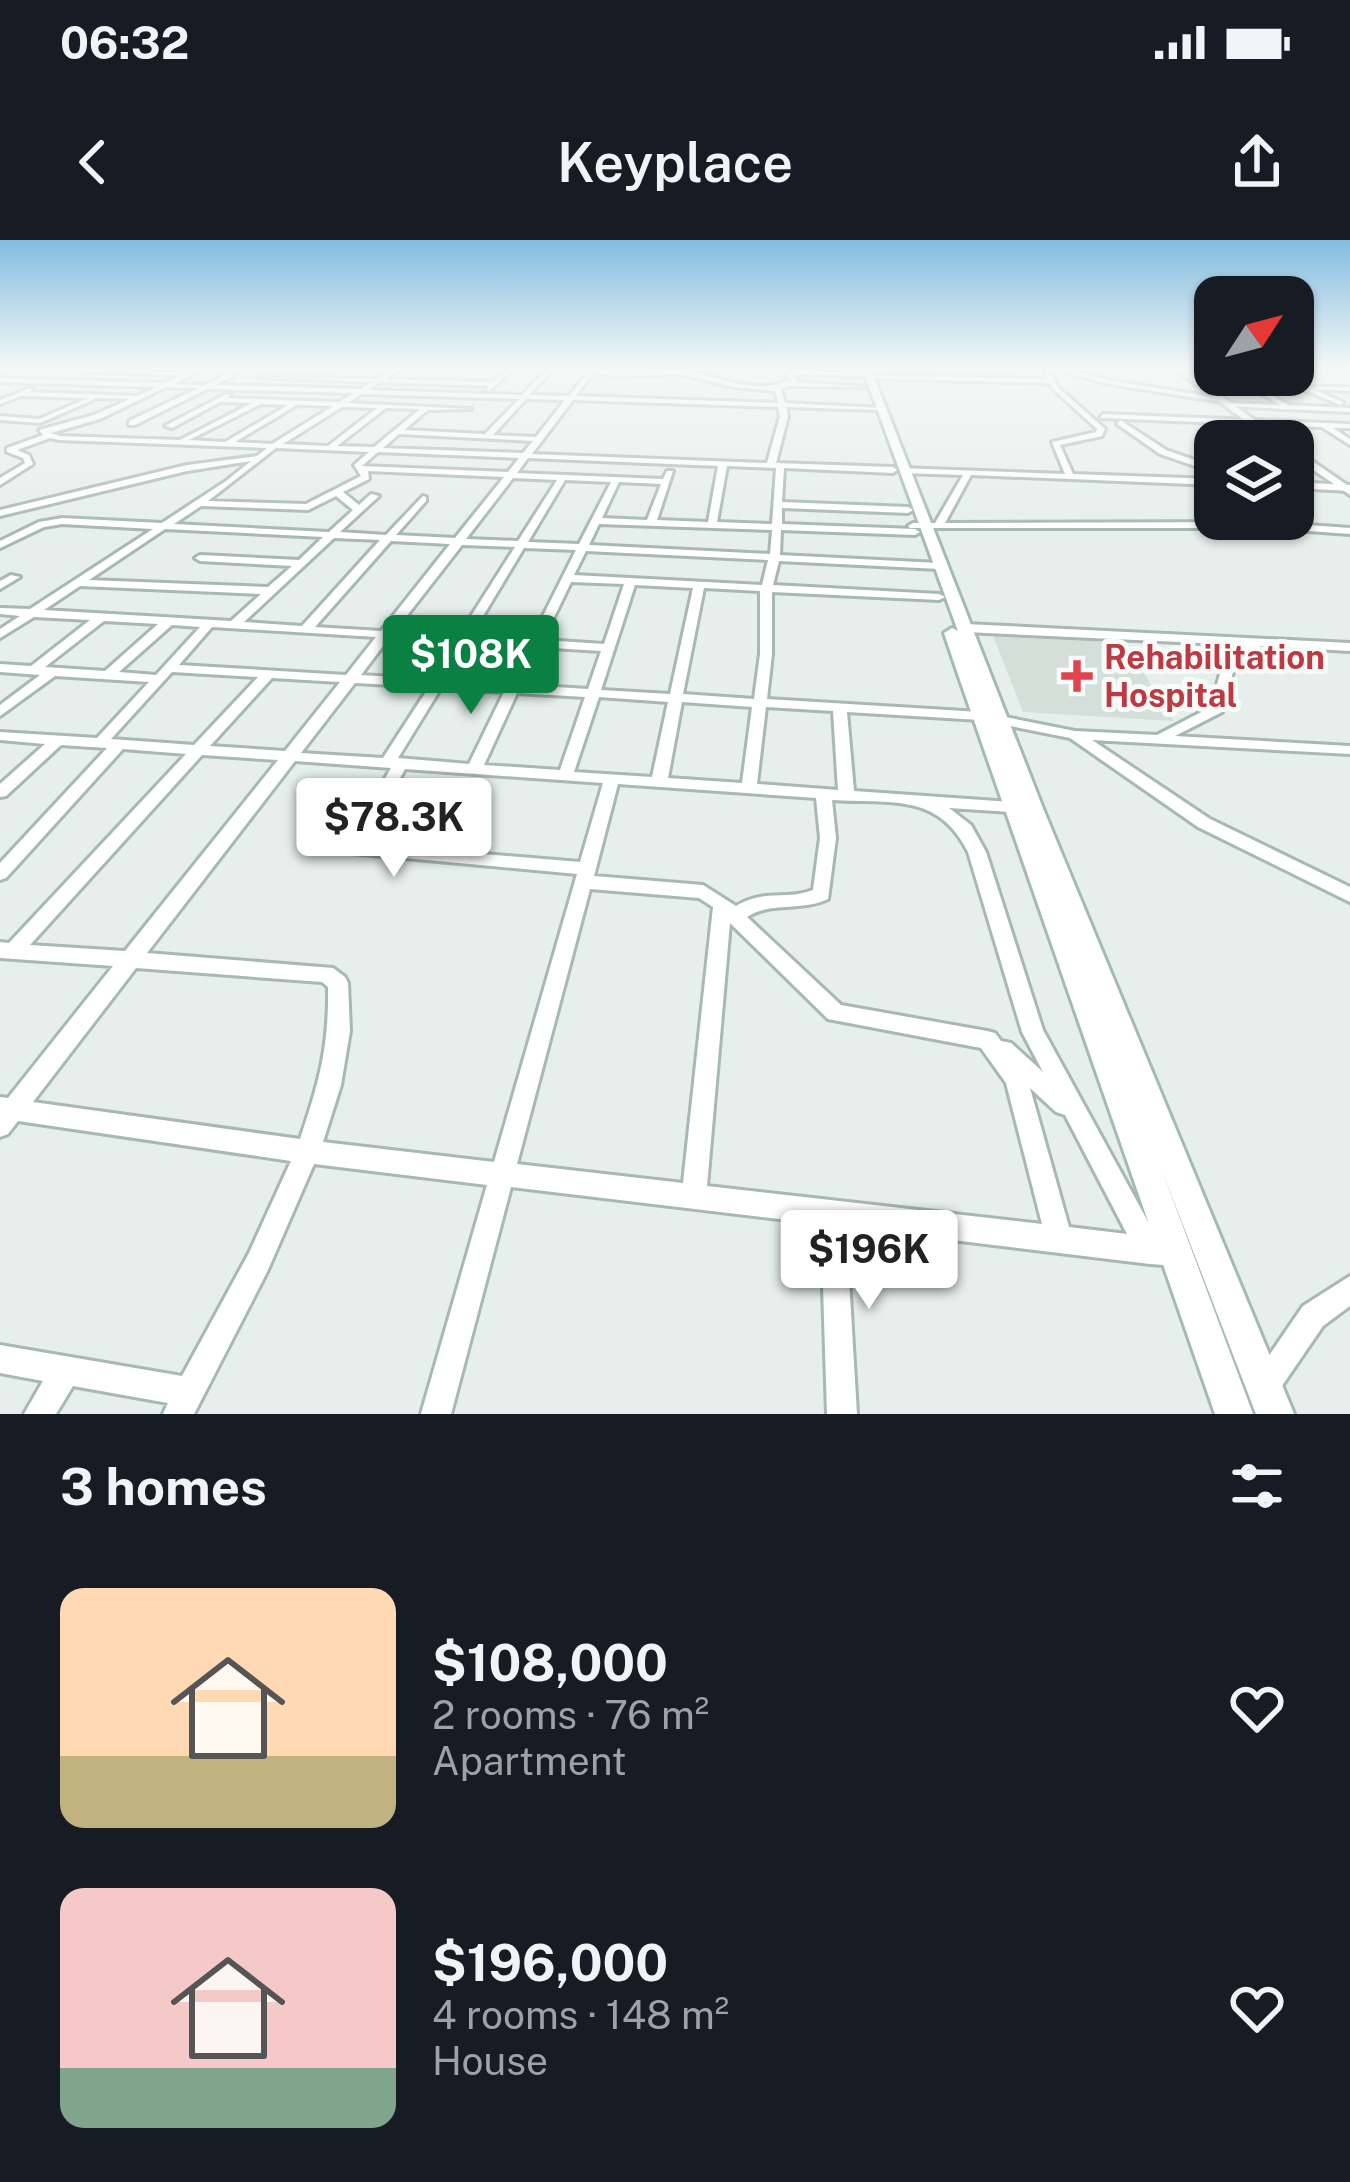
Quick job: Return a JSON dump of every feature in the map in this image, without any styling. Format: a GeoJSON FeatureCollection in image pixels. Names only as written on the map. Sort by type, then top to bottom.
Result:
{"type":"FeatureCollection","features":[{"type":"Feature","properties":{"kind":"main road"},"geometry":{"type":"LineString","coordinates":[[881,422],[920,524],[939,596],[1276,1414]]}},
{"type":"Feature","properties":{"kind":"main road"},"geometry":{"type":"LineString","coordinates":[[1314,466],[1348,489]]}},
{"type":"Feature","properties":{"kind":"main road"},"geometry":{"type":"LineString","coordinates":[[932,564],[964,628],[1011,807],[1081,983],[1162,1251],[1234,1414]]}},
{"type":"Feature","properties":{"kind":"street"},"geometry":{"type":"LineString","coordinates":[[15,422],[44,430],[274,446],[1194,481]]}},
{"type":"Feature","properties":{"kind":"street"},"geometry":{"type":"LineString","coordinates":[[0,482],[29,464],[30,460],[10,451],[57,422]]}},
{"type":"Feature","properties":{"kind":"street"},"geometry":{"type":"LineString","coordinates":[[44,430],[85,422]]}},
{"type":"Feature","properties":{"kind":"street"},"geometry":{"type":"LineString","coordinates":[[134,422],[209,427]]}},
{"type":"Feature","properties":{"kind":"street"},"geometry":{"type":"LineString","coordinates":[[169,426],[177,422]]}},
{"type":"Feature","properties":{"kind":"street"},"geometry":{"type":"LineString","coordinates":[[181,441],[220,422]]}},
{"type":"Feature","properties":{"kind":"street"},"geometry":{"type":"LineString","coordinates":[[227,443],[264,422]]}},
{"type":"Feature","properties":{"kind":"street"},"geometry":{"type":"LineString","coordinates":[[0,634],[235,479],[255,458],[312,422]]}},
{"type":"Feature","properties":{"kind":"street"},"geometry":{"type":"LineString","coordinates":[[331,448],[364,422]]}},
{"type":"Feature","properties":{"kind":"street"},"geometry":{"type":"LineString","coordinates":[[198,503],[322,504],[366,477],[358,465],[410,422]]}},
{"type":"Feature","properties":{"kind":"street"},"geometry":{"type":"LineString","coordinates":[[440,434],[453,422]]}},
{"type":"Feature","properties":{"kind":"street"},"geometry":{"type":"LineString","coordinates":[[487,436],[500,422]]}},
{"type":"Feature","properties":{"kind":"street"},"geometry":{"type":"LineString","coordinates":[[4,1114],[549,422]]}},
{"type":"Feature","properties":{"kind":"street"},"geometry":{"type":"LineString","coordinates":[[749,788],[768,634],[766,589],[775,555],[776,465],[783,422]]}},
{"type":"Feature","properties":{"kind":"street"},"geometry":{"type":"LineString","coordinates":[[1070,476],[1055,444],[1100,432],[1090,422]]}},
{"type":"Feature","properties":{"kind":"street"},"geometry":{"type":"LineString","coordinates":[[1118,422],[1134,428],[1163,452],[1194,463]]}},
{"type":"Feature","properties":{"kind":"street"},"geometry":{"type":"LineString","coordinates":[[1320,422],[1350,443]]}},
{"type":"Feature","properties":{"kind":"street"},"geometry":{"type":"LineString","coordinates":[[1314,425],[1350,424]]}},
{"type":"Feature","properties":{"kind":"street"},"geometry":{"type":"LineString","coordinates":[[398,432],[536,439]]}},
{"type":"Feature","properties":{"kind":"street"},"geometry":{"type":"LineString","coordinates":[[0,513],[187,468],[255,458]]}},
{"type":"Feature","properties":{"kind":"street"},"geometry":{"type":"LineString","coordinates":[[651,523],[675,461]]}},
{"type":"Feature","properties":{"kind":"street"},"geometry":{"type":"LineString","coordinates":[[712,526],[723,463]]}},
{"type":"Feature","properties":{"kind":"street"},"geometry":{"type":"LineString","coordinates":[[363,470],[666,482]]}},
{"type":"Feature","properties":{"kind":"street"},"geometry":{"type":"LineString","coordinates":[[920,524],[969,472]]}},
{"type":"Feature","properties":{"kind":"street"},"geometry":{"type":"LineString","coordinates":[[463,639],[563,477]]}},
{"type":"Feature","properties":{"kind":"street"},"geometry":{"type":"LineString","coordinates":[[535,643],[616,480]]}},
{"type":"Feature","properties":{"kind":"street"},"geometry":{"type":"LineString","coordinates":[[1314,487],[1348,489]]}},
{"type":"Feature","properties":{"kind":"street"},"geometry":{"type":"LineString","coordinates":[[337,492],[359,510]]}},
{"type":"Feature","properties":{"kind":"street"},"geometry":{"type":"LineString","coordinates":[[234,625],[374,496]]}},
{"type":"Feature","properties":{"kind":"street"},"geometry":{"type":"LineString","coordinates":[[306,629],[423,499]]}},
{"type":"Feature","properties":{"kind":"street"},"geometry":{"type":"LineString","coordinates":[[777,505],[920,524]]}},
{"type":"Feature","properties":{"kind":"street"},"geometry":{"type":"LineString","coordinates":[[595,521],[777,528],[1267,525],[1350,532]]}},
{"type":"Feature","properties":{"kind":"street"},"geometry":{"type":"LineString","coordinates":[[0,545],[50,522],[932,564]]}},
{"type":"Feature","properties":{"kind":"street"},"geometry":{"type":"LineString","coordinates":[[200,558],[303,563]]}},
{"type":"Feature","properties":{"kind":"street"},"geometry":{"type":"LineString","coordinates":[[0,586],[15,577]]}},
{"type":"Feature","properties":{"kind":"street"},"geometry":{"type":"LineString","coordinates":[[566,578],[939,596]]}},
{"type":"Feature","properties":{"kind":"street"},"geometry":{"type":"LineString","coordinates":[[566,774],[631,581]]}},
{"type":"Feature","properties":{"kind":"street"},"geometry":{"type":"LineString","coordinates":[[79,583],[273,591]]}},
{"type":"Feature","properties":{"kind":"street"},"geometry":{"type":"LineString","coordinates":[[659,782],[699,584]]}},
{"type":"Feature","properties":{"kind":"street"},"geometry":{"type":"LineString","coordinates":[[0,611],[610,648]]}},
{"type":"Feature","properties":{"kind":"street"},"geometry":{"type":"LineString","coordinates":[[34,670],[101,617]]}},
{"type":"Feature","properties":{"kind":"street"},"geometry":{"type":"LineString","coordinates":[[107,676],[169,621]]}},
{"type":"Feature","properties":{"kind":"street"},"geometry":{"type":"LineString","coordinates":[[0,874],[210,623]]}},
{"type":"Feature","properties":{"kind":"street"},"geometry":{"type":"LineString","coordinates":[[964,628],[1350,647]]}},
{"type":"Feature","properties":{"kind":"street"},"geometry":{"type":"LineString","coordinates":[[1158,739],[1217,709],[1230,659],[1261,643]]}},
{"type":"Feature","properties":{"kind":"street"},"geometry":{"type":"LineString","coordinates":[[0,668],[107,676],[270,672],[990,717],[1076,735],[1322,748],[1350,754]]}},
{"type":"Feature","properties":{"kind":"street"},"geometry":{"type":"LineString","coordinates":[[0,712],[51,672]]}},
{"type":"Feature","properties":{"kind":"street"},"geometry":{"type":"LineString","coordinates":[[6,950],[270,672]]}},
{"type":"Feature","properties":{"kind":"street"},"geometry":{"type":"LineString","coordinates":[[438,683],[395,762],[356,842],[357,849],[703,892],[728,910],[835,1013],[987,1040],[1018,1060],[1073,1114]]}},
{"type":"Feature","properties":{"kind":"street"},"geometry":{"type":"LineString","coordinates":[[475,768],[513,687]]}},
{"type":"Feature","properties":{"kind":"street"},"geometry":{"type":"LineString","coordinates":[[840,710],[846,795]]}},
{"type":"Feature","properties":{"kind":"street"},"geometry":{"type":"LineString","coordinates":[[1076,735],[1204,823],[1350,896]]}},
{"type":"Feature","properties":{"kind":"street"},"geometry":{"type":"LineString","coordinates":[[0,736],[1011,807]]}},
{"type":"Feature","properties":{"kind":"street"},"geometry":{"type":"LineString","coordinates":[[0,792],[59,739]]}},
{"type":"Feature","properties":{"kind":"street"},"geometry":{"type":"LineString","coordinates":[[436,1414],[612,778]]}},
{"type":"Feature","properties":{"kind":"street"},"geometry":{"type":"LineString","coordinates":[[728,910],[757,900],[807,902],[822,894],[828,838],[824,794]]}},
{"type":"Feature","properties":{"kind":"street"},"geometry":{"type":"LineString","coordinates":[[930,801],[965,829],[977,853],[1033,1032],[1073,1114],[1162,1251]]}},
{"type":"Feature","properties":{"kind":"street"},"geometry":{"type":"LineString","coordinates":[[694,1197],[728,910]]}},
{"type":"Feature","properties":{"kind":"street"},"geometry":{"type":"LineString","coordinates":[[0,1359],[66,1371],[184,1403],[310,1152],[336,1050],[341,1000],[338,983],[326,974],[6,950]]}},
{"type":"Feature","properties":{"kind":"street"},"geometry":{"type":"LineString","coordinates":[[987,1040],[1016,1079],[1059,1239]]}},
{"type":"Feature","properties":{"kind":"street"},"geometry":{"type":"LineString","coordinates":[[4,1114],[1212,1258]]}},
{"type":"Feature","properties":{"kind":"street"},"geometry":{"type":"LineString","coordinates":[[833,1214],[842,1414]]}},
{"type":"Feature","properties":{"kind":"street"},"geometry":{"type":"LineString","coordinates":[[1264,1386],[1313,1316],[1350,1288]]}},
{"type":"Feature","properties":{"kind":"street"},"geometry":{"type":"LineString","coordinates":[[39,1414],[66,1371]]}},
{"type":"Feature","properties":{"kind":"shaded area","name":"Rehabilitation Hospital"},"geometry":{"type":"Polygon","coordinates":[[[992,633],[1123,640],[1174,721],[1023,712],[992,633]]]}},
{"type":"Feature","properties":{"kind":"place","name":"Rehabilitation Hospital"},"geometry":{"type":"Point","coordinates":[1077,676]}}]}
